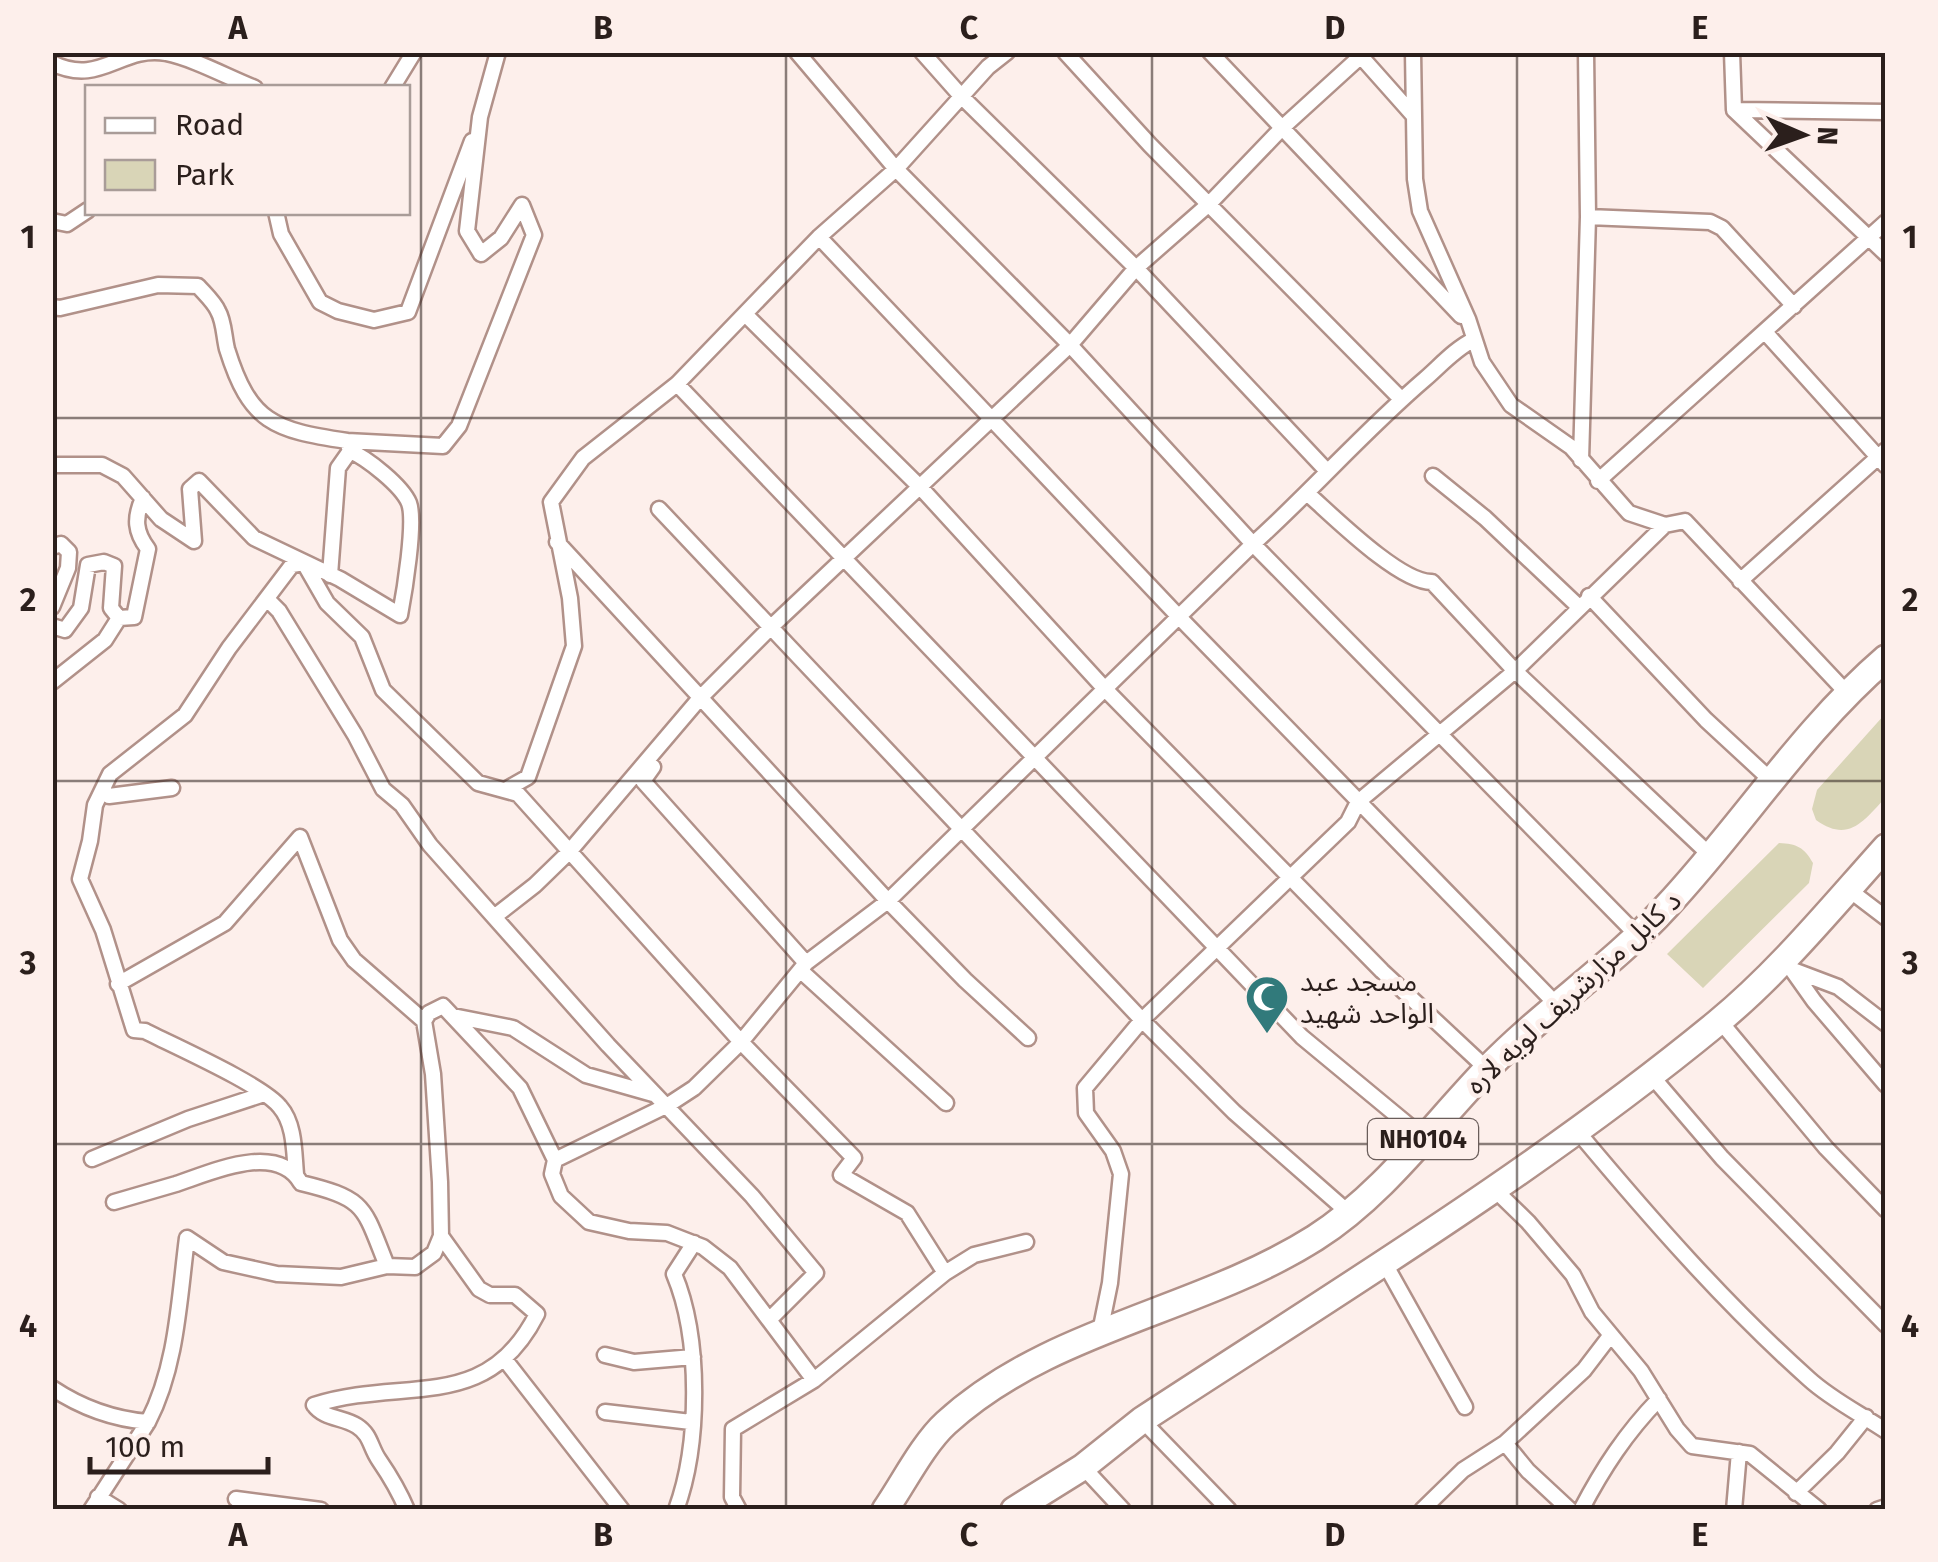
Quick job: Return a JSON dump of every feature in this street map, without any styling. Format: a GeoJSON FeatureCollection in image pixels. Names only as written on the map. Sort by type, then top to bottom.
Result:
{"type":"FeatureCollection","features":[{"type":"Feature","properties":{"kind":"highway","name":"د کابل مزارشریف لویه لاره"},"geometry":{"type":"LineString","coordinates":[[885,1510],[942,1426],[982,1392],[1028,1365],[1100,1332],[1240,1280],[1316,1238],[1350,1213],[1487,1069],[1556,1004],[1638,936],[1711,856],[1846,692],[1886,658]]}},
{"type":"Feature","properties":{"kind":"highway","name":"NH0104"},"geometry":{"type":"LineString","coordinates":[[1014,1510],[1083,1467],[1142,1420],[1578,1132],[1786,966],[1886,848]]}},
{"type":"Feature","properties":{"kind":"street"},"geometry":{"type":"LineString","coordinates":[[394,85],[414,52]]}},
{"type":"Feature","properties":{"kind":"street"},"geometry":{"type":"LineString","coordinates":[[277,215],[281,234],[320,302],[374,320],[408,312],[480,117],[498,52]]}},
{"type":"Feature","properties":{"kind":"street"},"geometry":{"type":"LineString","coordinates":[[797,52],[896,169],[1070,345],[1252,544],[1638,936]]}},
{"type":"Feature","properties":{"kind":"street"},"geometry":{"type":"LineString","coordinates":[[922,52],[961,96],[1136,268],[1326,470]]}},
{"type":"Feature","properties":{"kind":"street"},"geometry":{"type":"LineString","coordinates":[[506,789],[528,777],[574,646],[570,598],[551,502],[563,482],[583,458],[677,384],[818,237],[896,169],[1006,52]]}},
{"type":"Feature","properties":{"kind":"street"},"geometry":{"type":"LineString","coordinates":[[1065,52],[1400,399]]}},
{"type":"Feature","properties":{"kind":"street"},"geometry":{"type":"LineString","coordinates":[[1210,52],[1468,319]]}},
{"type":"Feature","properties":{"kind":"street"},"geometry":{"type":"LineString","coordinates":[[1413,52],[1415,179],[1420,212],[1468,319],[1482,362],[1511,405],[1571,448],[1629,514],[1665,525],[1685,522],[1846,692]]}},
{"type":"Feature","properties":{"kind":"street"},"geometry":{"type":"LineString","coordinates":[[1580,460],[1588,217],[1586,52]]}},
{"type":"Feature","properties":{"kind":"street"},"geometry":{"type":"LineString","coordinates":[[1732,52],[1734,110],[1886,254]]}},
{"type":"Feature","properties":{"kind":"street"},"geometry":{"type":"LineString","coordinates":[[52,62],[74,72],[94,70],[142,53],[167,54],[247,85]]}},
{"type":"Feature","properties":{"kind":"street"},"geometry":{"type":"LineString","coordinates":[[494,917],[536,886],[569,852],[700,698],[770,627],[1070,345],[1136,268],[1208,204],[1359,54],[1413,116]]}},
{"type":"Feature","properties":{"kind":"street"},"geometry":{"type":"LineString","coordinates":[[1734,110],[1886,112]]}},
{"type":"Feature","properties":{"kind":"street"},"geometry":{"type":"LineString","coordinates":[[52,307],[158,284],[198,286],[220,312],[235,374],[253,408],[272,423],[348,446],[443,446],[459,426],[534,236],[522,205],[501,238],[481,254],[467,231],[480,117]]}},
{"type":"Feature","properties":{"kind":"street"},"geometry":{"type":"LineString","coordinates":[[52,221],[67,224],[85,212]]}},
{"type":"Feature","properties":{"kind":"street"},"geometry":{"type":"LineString","coordinates":[[1588,217],[1710,222],[1722,228],[1794,306]]}},
{"type":"Feature","properties":{"kind":"street"},"geometry":{"type":"LineString","coordinates":[[1598,482],[1886,222]]}},
{"type":"Feature","properties":{"kind":"street"},"geometry":{"type":"LineString","coordinates":[[818,237],[1180,618],[1556,1004]]}},
{"type":"Feature","properties":{"kind":"street"},"geometry":{"type":"LineString","coordinates":[[745,314],[920,488],[1106,689],[1382,971],[1487,1069]]}},
{"type":"Feature","properties":{"kind":"street"},"geometry":{"type":"LineString","coordinates":[[1740,581],[1883,458],[1765,332]]}},
{"type":"Feature","properties":{"kind":"street"},"geometry":{"type":"LineString","coordinates":[[556,1160],[668,1105],[694,1088],[741,1042],[804,967],[888,901],[1252,544],[1308,494],[1326,470],[1400,399],[1473,340]]}},
{"type":"Feature","properties":{"kind":"street"},"geometry":{"type":"LineString","coordinates":[[677,384],[1302,1038],[1424,1138]]}},
{"type":"Feature","properties":{"kind":"street"},"geometry":{"type":"LineString","coordinates":[[52,465],[102,466],[124,476],[161,519],[194,542],[190,489],[199,481],[254,538],[330,574],[400,616],[409,557],[409,503],[382,470],[348,446]]}},
{"type":"Feature","properties":{"kind":"street"},"geometry":{"type":"LineString","coordinates":[[330,574],[338,468],[348,446]]}},
{"type":"Feature","properties":{"kind":"street"},"geometry":{"type":"LineString","coordinates":[[1434,476],[1584,602],[1773,782]]}},
{"type":"Feature","properties":{"kind":"street"},"geometry":{"type":"LineString","coordinates":[[1308,494],[1373,551],[1420,582],[1432,582],[1515,672],[1711,856]]}},
{"type":"Feature","properties":{"kind":"street"},"geometry":{"type":"LineString","coordinates":[[119,618],[134,617],[148,549],[137,534],[138,510],[144,498]]}},
{"type":"Feature","properties":{"kind":"street"},"geometry":{"type":"LineString","coordinates":[[658,509],[1142,1020],[1234,1112],[1350,1213]]}},
{"type":"Feature","properties":{"kind":"street"},"geometry":{"type":"LineString","coordinates":[[1100,1332],[1110,1283],[1121,1174],[1112,1151],[1086,1113],[1086,1088],[1142,1020],[1348,822],[1358,802],[1515,672],[1665,525]]}},
{"type":"Feature","properties":{"kind":"street"},"geometry":{"type":"LineString","coordinates":[[556,541],[888,901],[1028,1038]]}},
{"type":"Feature","properties":{"kind":"street"},"geometry":{"type":"LineString","coordinates":[[52,548],[61,544],[69,552],[68,568],[52,607]]}},
{"type":"Feature","properties":{"kind":"street"},"geometry":{"type":"LineString","coordinates":[[52,626],[64,630],[81,608],[88,565],[104,562],[114,566],[110,608],[119,618]]}},
{"type":"Feature","properties":{"kind":"street"},"geometry":{"type":"LineString","coordinates":[[304,563],[292,565],[185,715],[110,774],[95,806],[80,878],[103,930],[134,1030],[145,1031],[280,1105],[290,1126],[296,1174],[302,1183],[343,1193],[366,1213],[387,1266]]}},
{"type":"Feature","properties":{"kind":"street"},"geometry":{"type":"LineString","coordinates":[[304,563],[327,603],[362,638],[383,690],[478,782],[518,794],[741,1042],[854,1158],[840,1174],[907,1213],[945,1273]]}},
{"type":"Feature","properties":{"kind":"street"},"geometry":{"type":"LineString","coordinates":[[267,599],[279,611],[383,789],[402,805],[430,845],[655,1095],[752,1196],[816,1272],[769,1320]]}},
{"type":"Feature","properties":{"kind":"street"},"geometry":{"type":"LineString","coordinates":[[52,682],[105,640],[119,618]]}},
{"type":"Feature","properties":{"kind":"street"},"geometry":{"type":"LineString","coordinates":[[665,740],[665,752],[643,781],[804,967],[946,1103]]}},
{"type":"Feature","properties":{"kind":"street"},"geometry":{"type":"LineString","coordinates":[[103,792],[109,796],[172,788]]}},
{"type":"Feature","properties":{"kind":"street"},"geometry":{"type":"LineString","coordinates":[[118,984],[224,923],[300,837],[340,940],[354,960],[424,1020],[438,1146],[440,1236],[434,1253],[415,1267],[387,1266],[342,1278],[277,1274],[224,1262],[187,1238],[186,1265],[163,1393],[95,1503],[119,1510]]}},
{"type":"Feature","properties":{"kind":"street"},"geometry":{"type":"LineString","coordinates":[[1848,889],[1886,918]]}},
{"type":"Feature","properties":{"kind":"street"},"geometry":{"type":"LineString","coordinates":[[1786,966],[1838,987],[1886,1024]]}},
{"type":"Feature","properties":{"kind":"street"},"geometry":{"type":"LineString","coordinates":[[1786,966],[1886,1084]]}},
{"type":"Feature","properties":{"kind":"street"},"geometry":{"type":"LineString","coordinates":[[424,1020],[443,1006],[520,1088],[556,1160],[552,1174],[561,1196],[589,1222],[668,1234],[694,1243],[730,1268],[814,1380]]}},
{"type":"Feature","properties":{"kind":"street"},"geometry":{"type":"LineString","coordinates":[[452,1016],[514,1028],[586,1075],[655,1095]]}},
{"type":"Feature","properties":{"kind":"street"},"geometry":{"type":"LineString","coordinates":[[1720,1021],[1826,1148],[1886,1210]]}},
{"type":"Feature","properties":{"kind":"street"},"geometry":{"type":"LineString","coordinates":[[1650,1074],[1722,1158],[1886,1325]]}},
{"type":"Feature","properties":{"kind":"street"},"geometry":{"type":"LineString","coordinates":[[92,1159],[188,1119],[264,1094]]}},
{"type":"Feature","properties":{"kind":"street"},"geometry":{"type":"LineString","coordinates":[[1578,1132],[1656,1227],[1812,1383],[1886,1432]]}},
{"type":"Feature","properties":{"kind":"street"},"geometry":{"type":"LineString","coordinates":[[114,1202],[236,1164],[269,1163],[296,1174]]}},
{"type":"Feature","properties":{"kind":"street"},"geometry":{"type":"LineString","coordinates":[[1493,1188],[1574,1275],[1592,1312],[1641,1371],[1692,1446],[1740,1452],[1766,1464],[1819,1510]]}},
{"type":"Feature","properties":{"kind":"street"},"geometry":{"type":"LineString","coordinates":[[408,1510],[370,1437],[356,1426],[320,1413],[314,1405],[359,1393],[453,1385],[484,1376],[506,1361],[524,1340],[537,1314],[514,1295],[490,1296],[479,1290],[440,1236]]}},
{"type":"Feature","properties":{"kind":"street"},"geometry":{"type":"LineString","coordinates":[[738,1510],[732,1497],[733,1429],[814,1380],[945,1273],[974,1255],[1026,1242]]}},
{"type":"Feature","properties":{"kind":"street"},"geometry":{"type":"LineString","coordinates":[[676,1510],[685,1484],[693,1357],[682,1293],[674,1274],[694,1243]]}},
{"type":"Feature","properties":{"kind":"street"},"geometry":{"type":"LineString","coordinates":[[1384,1262],[1465,1407]]}},
{"type":"Feature","properties":{"kind":"street"},"geometry":{"type":"LineString","coordinates":[[1422,1510],[1463,1470],[1505,1443],[1584,1370],[1610,1336]]}},
{"type":"Feature","properties":{"kind":"street"},"geometry":{"type":"LineString","coordinates":[[606,1355],[634,1362],[693,1357]]}},
{"type":"Feature","properties":{"kind":"street"},"geometry":{"type":"LineString","coordinates":[[506,1361],[622,1510]]}},
{"type":"Feature","properties":{"kind":"street"},"geometry":{"type":"LineString","coordinates":[[52,1388],[102,1414],[148,1422]]}},
{"type":"Feature","properties":{"kind":"street"},"geometry":{"type":"LineString","coordinates":[[1581,1510],[1622,1440],[1658,1400]]}},
{"type":"Feature","properties":{"kind":"street"},"geometry":{"type":"LineString","coordinates":[[605,1412],[691,1422]]}},
{"type":"Feature","properties":{"kind":"street"},"geometry":{"type":"LineString","coordinates":[[1796,1493],[1866,1418]]}},
{"type":"Feature","properties":{"kind":"street"},"geometry":{"type":"LineString","coordinates":[[1142,1420],[1229,1510]]}},
{"type":"Feature","properties":{"kind":"street"},"geometry":{"type":"LineString","coordinates":[[1505,1443],[1570,1510]]}},
{"type":"Feature","properties":{"kind":"street"},"geometry":{"type":"LineString","coordinates":[[1734,1510],[1740,1452]]}},
{"type":"Feature","properties":{"kind":"street"},"geometry":{"type":"LineString","coordinates":[[1083,1467],[1124,1510]]}},
{"type":"Feature","properties":{"kind":"street"},"geometry":{"type":"LineString","coordinates":[[236,1499],[322,1510]]}},
{"type":"Feature","properties":{"kind":"street"},"geometry":{"type":"LineString","coordinates":[[1877,1510],[1886,1507]]}},
{"type":"Feature","properties":{"kind":"green space"},"geometry":{"type":"Polygon","coordinates":[[[1885,714],[1885,798],[1854,827],[1827,827],[1816,820],[1812,809],[1817,790],[1885,714]]]}},
{"type":"Feature","properties":{"kind":"green space"},"geometry":{"type":"Polygon","coordinates":[[[1779,843],[1799,847],[1810,858],[1813,863],[1809,883],[1703,988],[1667,954],[1779,843]]]}},
{"type":"Feature","properties":{"kind":"place","name":"مسجد عبد الواحد شهید"},"geometry":{"type":"Point","coordinates":[1267,1035]}}]}
